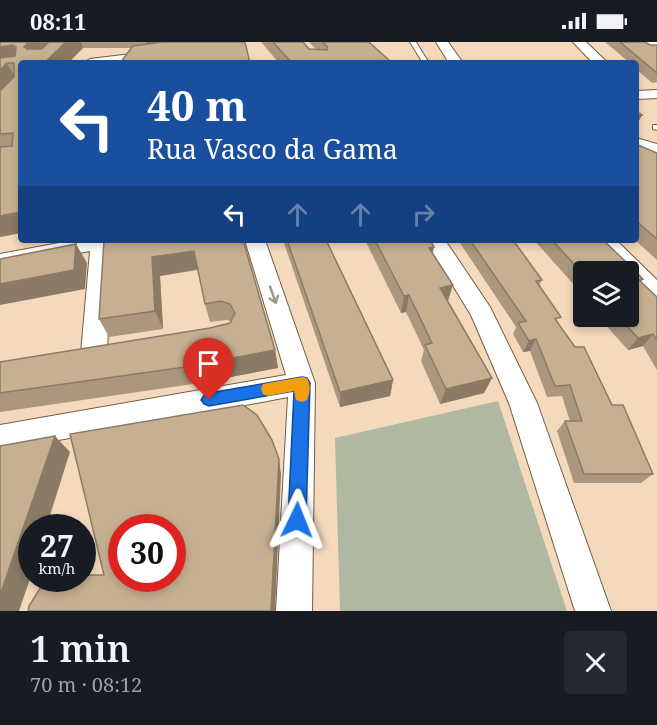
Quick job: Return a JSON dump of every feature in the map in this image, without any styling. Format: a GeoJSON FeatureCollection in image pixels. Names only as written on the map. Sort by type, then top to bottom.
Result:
{"type":"FeatureCollection","features":[{"type":"Feature","properties":{"kind":"street"},"geometry":{"type":"LineString","coordinates":[[442,42],[454,60]]}},
{"type":"Feature","properties":{"kind":"street"},"geometry":{"type":"LineString","coordinates":[[579,42],[598,60]]}},
{"type":"Feature","properties":{"kind":"street"},"geometry":{"type":"LineString","coordinates":[[651,42],[657,46]]}},
{"type":"Feature","properties":{"kind":"street"},"geometry":{"type":"LineString","coordinates":[[132,60],[168,53]]}},
{"type":"Feature","properties":{"kind":"street"},"geometry":{"type":"LineString","coordinates":[[639,94],[657,94]]}},
{"type":"Feature","properties":{"kind":"street"},"geometry":{"type":"LineString","coordinates":[[639,144],[657,150]]}},
{"type":"Feature","properties":{"kind":"street"},"geometry":{"type":"LineString","coordinates":[[0,261],[96,243]]}},
{"type":"Feature","properties":{"kind":"street"},"geometry":{"type":"LineString","coordinates":[[93,353],[107,243]]}},
{"type":"Feature","properties":{"kind":"street"},"geometry":{"type":"LineString","coordinates":[[256,243],[302,383],[294,611]]}},
{"type":"Feature","properties":{"kind":"street"},"geometry":{"type":"LineString","coordinates":[[437,243],[482,313],[523,404],[593,611]]}},
{"type":"Feature","properties":{"kind":"street"},"geometry":{"type":"LineString","coordinates":[[607,243],[657,294]]}},
{"type":"Feature","properties":{"kind":"street"},"geometry":{"type":"LineString","coordinates":[[0,438],[302,383]]}},
{"type":"Feature","properties":{"kind":"lane"},"geometry":{"type":"LineString","coordinates":[[413,42],[424,60]]}},
{"type":"Feature","properties":{"kind":"green space"},"geometry":{"type":"Polygon","coordinates":[[[498,401],[567,611],[340,611],[335,438],[498,401]]]}},
{"type":"Feature","properties":{"kind":"building"},"geometry":{"type":"Polygon","coordinates":[[[0,42],[29,42],[24,47],[27,49],[42,49],[49,42],[66,42],[47,60],[18,60],[18,213],[0,216],[0,147],[12,146],[13,133],[0,134],[0,91],[14,77],[14,63],[7,63],[0,70],[0,58],[15,56],[16,47],[13,45],[0,47],[0,42]]]}},
{"type":"Feature","properties":{"kind":"building"},"geometry":{"type":"Polygon","coordinates":[[[163,42],[245,42],[249,60],[122,60],[133,46],[163,42]]]}},
{"type":"Feature","properties":{"kind":"building"},"geometry":{"type":"Polygon","coordinates":[[[273,42],[303,42],[309,49],[327,50],[327,46],[322,42],[369,42],[389,60],[289,60],[273,42]]]}},
{"type":"Feature","properties":{"kind":"building"},"geometry":{"type":"Polygon","coordinates":[[[620,42],[645,42],[657,45],[657,73],[620,42]]]}},
{"type":"Feature","properties":{"kind":"building"},"geometry":{"type":"Polygon","coordinates":[[[639,145],[657,153],[657,239],[639,224],[639,145]]]}},
{"type":"Feature","properties":{"kind":"building"},"geometry":{"type":"Polygon","coordinates":[[[104,243],[244,243],[275,350],[185,367],[0,393],[0,362],[210,328],[230,323],[235,313],[230,304],[221,301],[205,304],[194,251],[152,257],[155,311],[99,319],[104,243]]]}},
{"type":"Feature","properties":{"kind":"building"},"geometry":{"type":"Polygon","coordinates":[[[288,243],[327,243],[393,380],[340,392],[288,243]]]}},
{"type":"Feature","properties":{"kind":"building"},"geometry":{"type":"Polygon","coordinates":[[[377,243],[432,243],[434,247],[429,248],[453,285],[440,288],[492,378],[446,389],[425,345],[432,343],[409,295],[404,296],[377,243]]]}},
{"type":"Feature","properties":{"kind":"building"},"geometry":{"type":"Polygon","coordinates":[[[472,243],[515,243],[542,280],[536,281],[561,317],[555,319],[575,347],[584,347],[612,405],[623,405],[653,474],[584,474],[565,421],[582,421],[570,385],[555,386],[536,339],[529,341],[518,323],[526,321],[472,243]]]}},
{"type":"Feature","properties":{"kind":"building"},"geometry":{"type":"Polygon","coordinates":[[[555,243],[606,243],[625,261],[573,261],[573,263],[555,243]]]}},
{"type":"Feature","properties":{"kind":"building"},"geometry":{"type":"Polygon","coordinates":[[[76,244],[74,270],[0,284],[0,259],[76,244]]]}},
{"type":"Feature","properties":{"kind":"building"},"geometry":{"type":"Polygon","coordinates":[[[639,280],[657,297],[657,340],[653,334],[638,338],[628,327],[639,327],[639,280]]]}},
{"type":"Feature","properties":{"kind":"building"},"geometry":{"type":"Polygon","coordinates":[[[243,405],[257,415],[272,440],[279,459],[271,611],[28,611],[38,592],[96,592],[96,575],[104,575],[96,542],[96,514],[89,514],[70,434],[243,405]]]}},
{"type":"Feature","properties":{"kind":"building"},"geometry":{"type":"Polygon","coordinates":[[[55,436],[28,514],[18,514],[18,543],[0,595],[0,446],[55,436]]]}},
{"type":"Feature","properties":{"kind":"slow traffic"},"geometry":{"type":"LineString","coordinates":[[268,389],[302,383],[302,395]]}},
{"type":"Feature","properties":{"kind":"route"},"geometry":{"type":"LineString","coordinates":[[209,400],[302,383],[297,520]]}}]}
